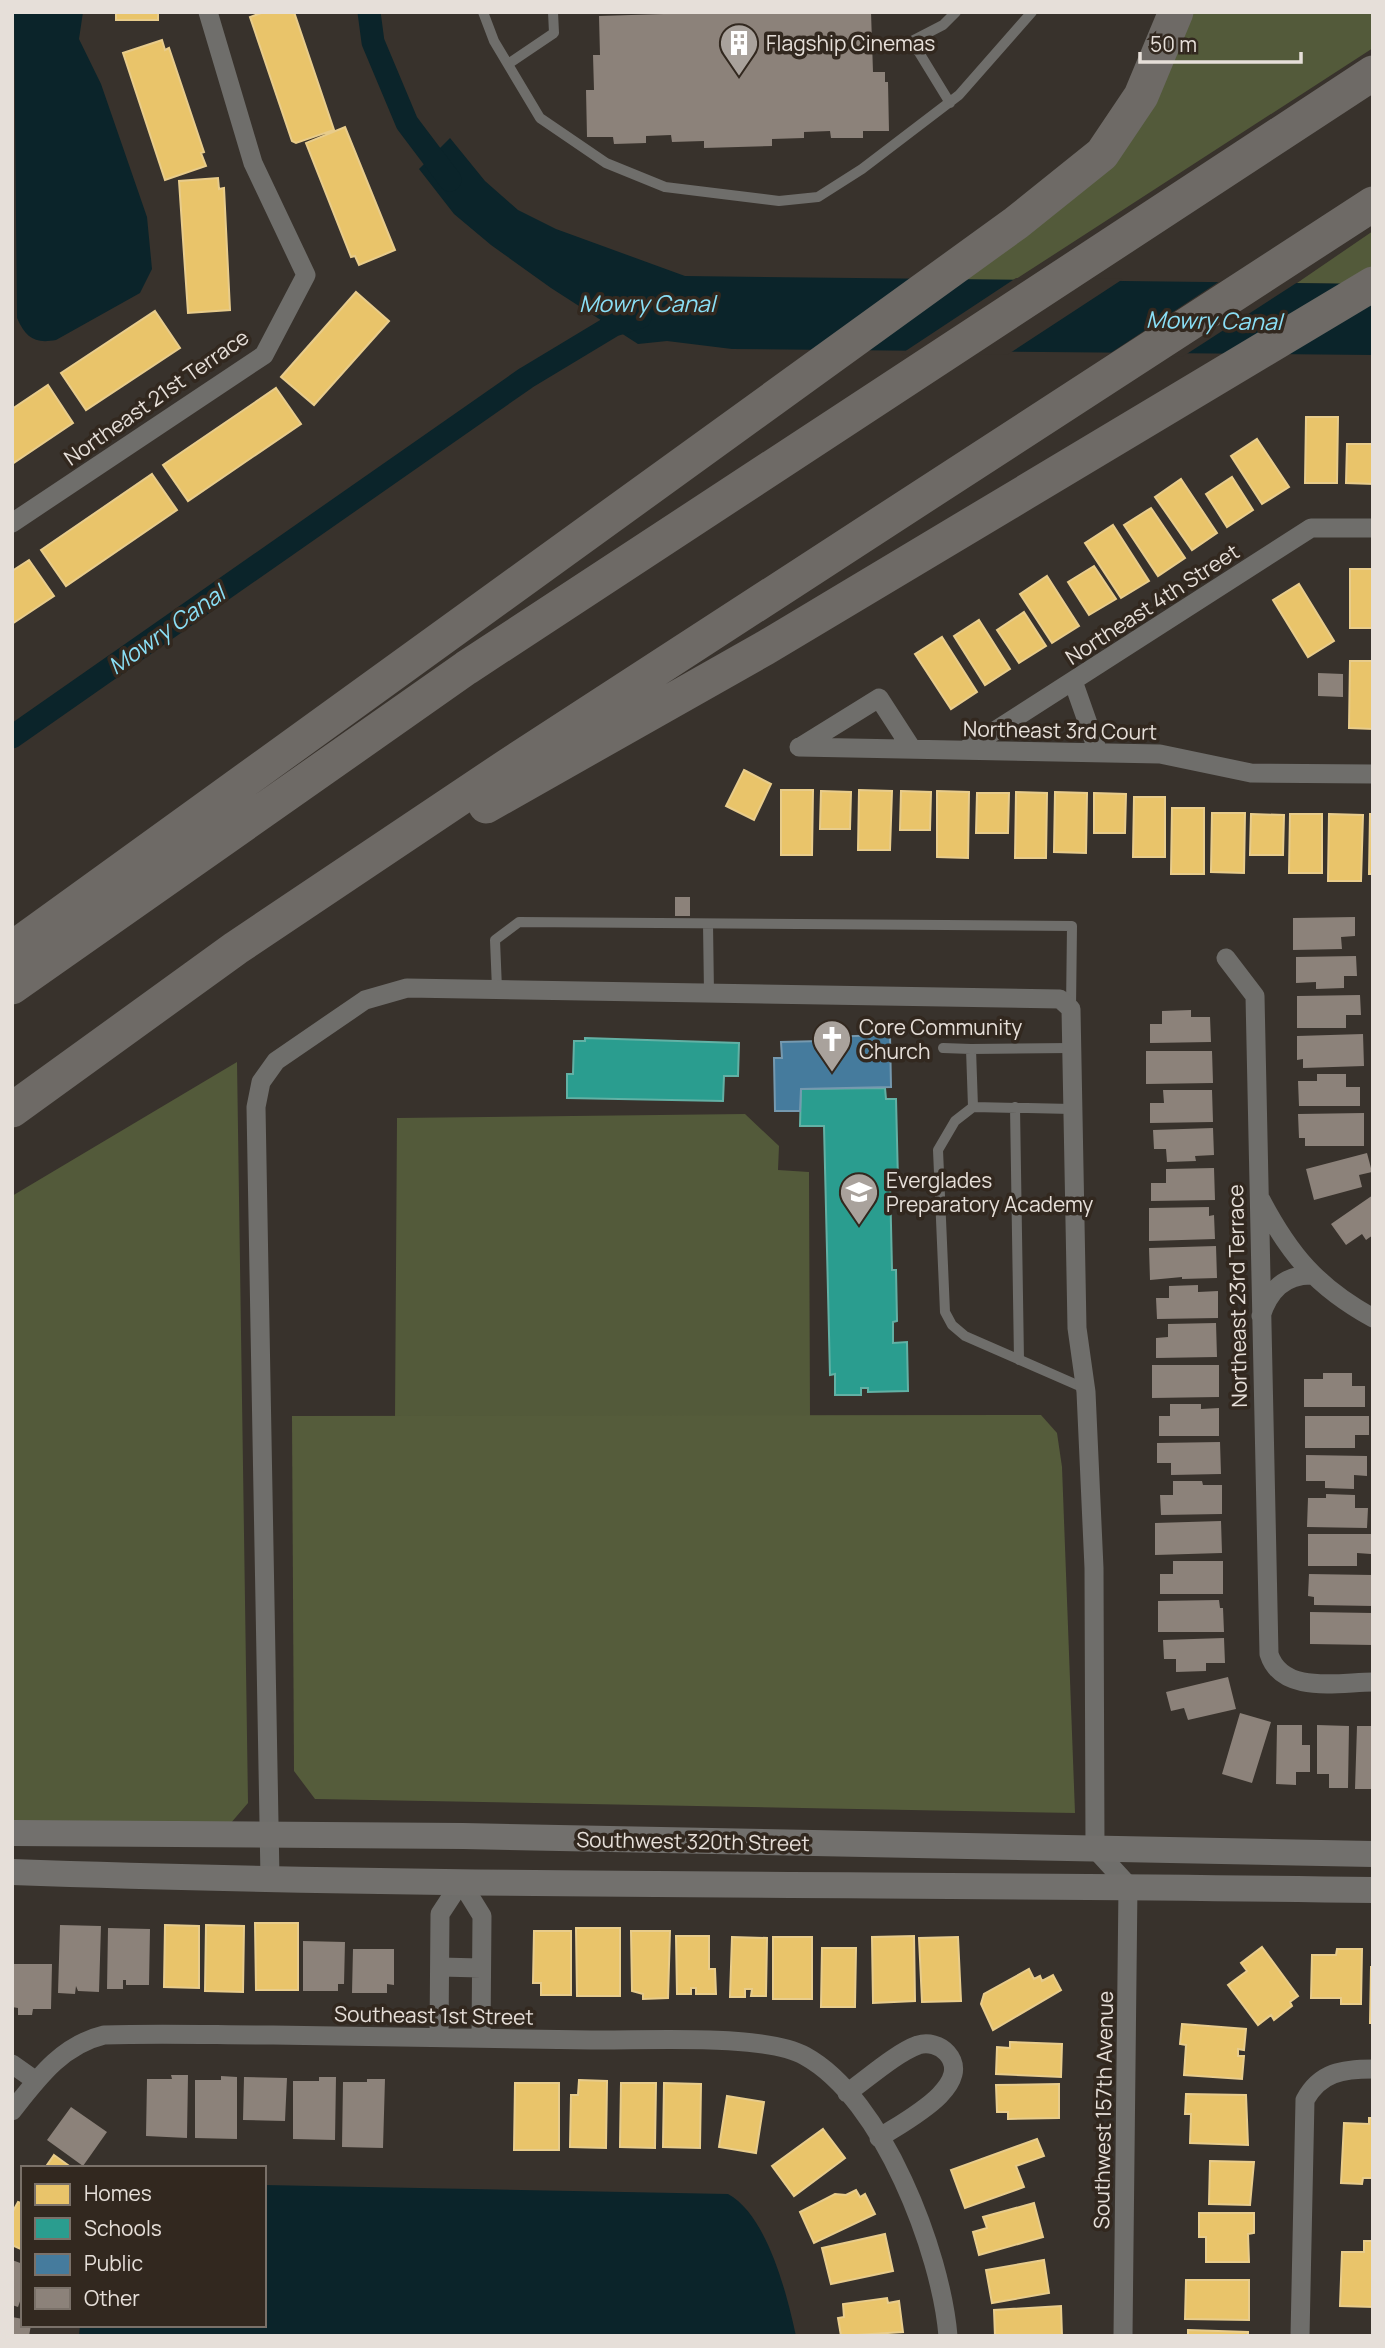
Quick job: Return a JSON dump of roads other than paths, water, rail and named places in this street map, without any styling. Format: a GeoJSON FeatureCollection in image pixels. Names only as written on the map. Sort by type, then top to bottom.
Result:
{"type":"FeatureCollection","features":[{"type":"Feature","properties":{"kind":"highway"},"geometry":{"type":"LineString","coordinates":[[12,949],[1016,223],[1102,153],[1142,96],[1177,12]]}},
{"type":"Feature","properties":{"kind":"highway"},"geometry":{"type":"LineString","coordinates":[[12,987],[466,668],[1373,73]]}},
{"type":"Feature","properties":{"kind":"highway"},"geometry":{"type":"LineString","coordinates":[[12,1110],[236,948],[506,767],[1373,204]]}},
{"type":"Feature","properties":{"kind":"highway"},"geometry":{"type":"LineString","coordinates":[[236,948],[765,648],[1373,284]]}},
{"type":"Feature","properties":{"kind":"street","name":"Northeast 21st Terrace"},"geometry":{"type":"LineString","coordinates":[[12,523],[264,355],[306,275],[253,163],[208,12]]}},
{"type":"Feature","properties":{"kind":"street","name":"Northeast 4th Street"},"geometry":{"type":"LineString","coordinates":[[965,750],[1311,528],[1373,528]]}},
{"type":"Feature","properties":{"kind":"street"},"geometry":{"type":"LineString","coordinates":[[1073,681],[1098,752]]}},
{"type":"Feature","properties":{"kind":"street","name":"Northeast 3rd Court"},"geometry":{"type":"LineString","coordinates":[[912,749],[879,698],[799,747],[1160,754],[1251,773],[1373,774]]}},
{"type":"Feature","properties":{"kind":"street","name":"Northeast 23rd Terrace"},"geometry":{"type":"LineString","coordinates":[[1226,958],[1255,996],[1266,1643],[1271,1663],[1287,1678],[1306,1682],[1373,1682]]}},
{"type":"Feature","properties":{"kind":"street"},"geometry":{"type":"LineString","coordinates":[[270,1878],[257,1094],[261,1082],[276,1061],[365,1000],[407,988],[1060,999],[1071,1009],[1077,1328],[1084,1388],[1094,1568],[1095,1849],[1128,1885]]}},
{"type":"Feature","properties":{"kind":"street"},"geometry":{"type":"LineString","coordinates":[[1258,1194],[1281,1239],[1311,1275],[1346,1303],[1373,1318]]}},
{"type":"Feature","properties":{"kind":"street"},"geometry":{"type":"LineString","coordinates":[[1260,1324],[1267,1302],[1286,1279],[1311,1275]]}},
{"type":"Feature","properties":{"kind":"street","name":"Southwest 320th Street"},"geometry":{"type":"LineString","coordinates":[[12,1832],[271,1837],[463,1836],[1373,1854]]}},
{"type":"Feature","properties":{"kind":"street"},"geometry":{"type":"LineString","coordinates":[[439,2037],[440,1914],[461,1882],[463,1836]]}},
{"type":"Feature","properties":{"kind":"street","name":"Southwest 320th Street"},"geometry":{"type":"LineString","coordinates":[[12,1872],[461,1882],[1128,1885],[1373,1890]]}},
{"type":"Feature","properties":{"kind":"street"},"geometry":{"type":"LineString","coordinates":[[461,1882],[482,1916],[481,2037]]}},
{"type":"Feature","properties":{"kind":"street","name":"Southwest 157th Avenue"},"geometry":{"type":"LineString","coordinates":[[1123,2336],[1128,1885]]}},
{"type":"Feature","properties":{"kind":"street"},"geometry":{"type":"LineString","coordinates":[[440,1967],[481,1968]]}},
{"type":"Feature","properties":{"kind":"street","name":"Southeast 1st Street"},"geometry":{"type":"LineString","coordinates":[[12,2111],[36,2081],[73,2046],[104,2035],[481,2037],[766,2045],[805,2056],[846,2093],[879,2138],[922,2221],[938,2275],[948,2336]]}},
{"type":"Feature","properties":{"kind":"street"},"geometry":{"type":"LineString","coordinates":[[846,2093],[919,2045],[940,2047],[951,2058],[954,2072],[949,2087],[879,2138]]}},
{"type":"Feature","properties":{"kind":"street"},"geometry":{"type":"LineString","coordinates":[[12,2064],[36,2081]]}},
{"type":"Feature","properties":{"kind":"street"},"geometry":{"type":"LineString","coordinates":[[1300,2336],[1303,2109],[1313,2087],[1328,2075],[1342,2070],[1373,2069]]}},
{"type":"Feature","properties":{"kind":"lane"},"geometry":{"type":"LineString","coordinates":[[483,12],[508,64],[540,118],[606,163],[665,187],[779,201],[818,197],[862,169],[950,103],[1032,12]]}},
{"type":"Feature","properties":{"kind":"lane"},"geometry":{"type":"LineString","coordinates":[[508,64],[554,33],[553,12]]}},
{"type":"Feature","properties":{"kind":"lane"},"geometry":{"type":"LineString","coordinates":[[950,103],[912,41],[943,25],[956,12]]}},
{"type":"Feature","properties":{"kind":"lane"},"geometry":{"type":"LineString","coordinates":[[497,989],[495,940],[519,922],[1072,926],[1071,1009]]}},
{"type":"Feature","properties":{"kind":"lane"},"geometry":{"type":"LineString","coordinates":[[708,924],[709,993]]}},
{"type":"Feature","properties":{"kind":"lane"},"geometry":{"type":"LineString","coordinates":[[943,1048],[1070,1048]]}},
{"type":"Feature","properties":{"kind":"lane"},"geometry":{"type":"LineString","coordinates":[[971,1049],[973,1107]]}},
{"type":"Feature","properties":{"kind":"lane"},"geometry":{"type":"LineString","coordinates":[[1072,1109],[973,1107],[955,1121],[938,1150],[945,1312],[953,1325],[965,1336],[1084,1388]]}},
{"type":"Feature","properties":{"kind":"lane"},"geometry":{"type":"LineString","coordinates":[[1015,1107],[1019,1360]]}},
{"type":"Feature","properties":{"kind":"water"},"geometry":{"type":"Polygon","coordinates":[[[14,12],[83,12],[79,39],[101,84],[147,217],[152,269],[140,293],[56,340],[49,341],[32,338],[17,318],[14,12]]]}},
{"type":"Feature","properties":{"kind":"water","name":"Mowry Canal"},"geometry":{"type":"Polygon","coordinates":[[[450,138],[485,181],[518,210],[556,229],[685,276],[1373,284],[1373,355],[732,349],[667,341],[638,344],[551,288],[491,245],[454,214],[419,169],[450,138]]]}},
{"type":"Feature","properties":{"kind":"water"},"geometry":{"type":"Polygon","coordinates":[[[266,2185],[728,2194],[742,2204],[764,2237],[781,2278],[796,2336],[79,2336],[80,2327],[266,2327],[266,2185]]]}},
{"type":"Feature","properties":{"kind":"waterway","name":"Mowry Canal"},"geometry":{"type":"LineString","coordinates":[[369,12],[373,42],[407,123],[450,180]]}},
{"type":"Feature","properties":{"kind":"waterway","name":"Mowry Canal"},"geometry":{"type":"LineString","coordinates":[[12,737],[526,378],[614,325],[640,317]]}},
{"type":"Feature","properties":{"kind":"place","name":"Flagship Cinemas"},"geometry":{"type":"Point","coordinates":[739,77]}},
{"type":"Feature","properties":{"kind":"place","name":"Core Community Church"},"geometry":{"type":"Point","coordinates":[832,1073]}},
{"type":"Feature","properties":{"kind":"place","name":"Everglades Preparatory Academy"},"geometry":{"type":"Point","coordinates":[859,1226]}}]}
